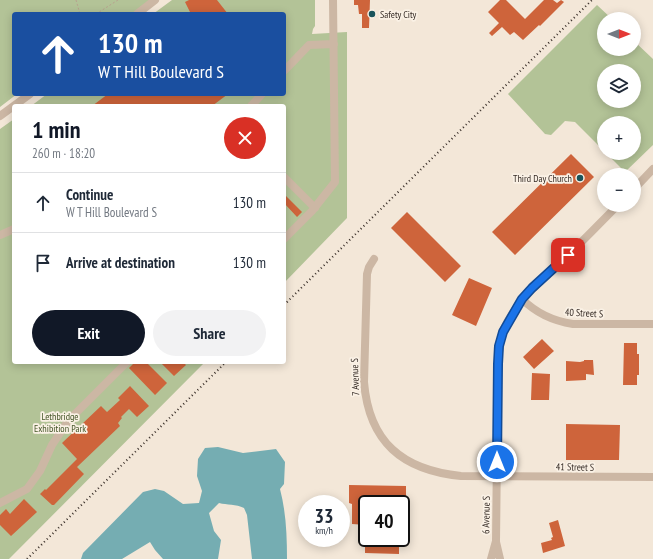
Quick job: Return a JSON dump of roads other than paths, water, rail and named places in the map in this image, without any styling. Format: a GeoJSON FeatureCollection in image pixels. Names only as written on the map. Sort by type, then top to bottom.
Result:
{"type":"FeatureCollection","features":[{"type":"Feature","properties":{"kind":"street"},"geometry":{"type":"LineString","coordinates":[[140,12],[155,0]]}},
{"type":"Feature","properties":{"kind":"street"},"geometry":{"type":"LineString","coordinates":[[286,237],[315,208],[335,182],[334,0]]}},
{"type":"Feature","properties":{"kind":"street"},"geometry":{"type":"LineString","coordinates":[[286,69],[309,44],[334,40]]}},
{"type":"Feature","properties":{"kind":"street"},"geometry":{"type":"LineString","coordinates":[[16,104],[27,96]]}},
{"type":"Feature","properties":{"kind":"street"},"geometry":{"type":"LineString","coordinates":[[253,104],[260,96]]}},
{"type":"Feature","properties":{"kind":"street"},"geometry":{"type":"LineString","coordinates":[[0,116],[12,107]]}},
{"type":"Feature","properties":{"kind":"street"},"geometry":{"type":"LineString","coordinates":[[641,182],[653,169]]}},
{"type":"Feature","properties":{"kind":"street"},"geometry":{"type":"LineString","coordinates":[[286,179],[315,208]]}},
{"type":"Feature","properties":{"kind":"street","name":"6 Avenue S"},"geometry":{"type":"LineString","coordinates":[[492,559],[496,542],[497,380],[499,346],[503,332],[522,299],[611,212]]}},
{"type":"Feature","properties":{"kind":"street"},"geometry":{"type":"LineString","coordinates":[[0,235],[12,230]]}},
{"type":"Feature","properties":{"kind":"street","name":"7 Avenue S"},"geometry":{"type":"LineString","coordinates":[[374,259],[366,274],[364,382],[367,404],[377,430],[399,455],[409,462],[421,467],[437,473],[497,476]]}},
{"type":"Feature","properties":{"kind":"street","name":"40 Street S"},"geometry":{"type":"LineString","coordinates":[[522,299],[531,309],[540,315],[561,322],[573,324],[653,324]]}},
{"type":"Feature","properties":{"kind":"street"},"geometry":{"type":"LineString","coordinates":[[0,503],[27,489],[40,471],[52,445],[68,421],[124,364]]}},
{"type":"Feature","properties":{"kind":"street","name":"41 Street S"},"geometry":{"type":"LineString","coordinates":[[497,476],[653,477]]}},
{"type":"Feature","properties":{"kind":"street","name":"6 Avenue S"},"geometry":{"type":"LineString","coordinates":[[496,542],[500,559]]}},
{"type":"Feature","properties":{"kind":"water"},"geometry":{"type":"Polygon","coordinates":[[[218,447],[243,453],[276,449],[285,462],[284,484],[280,489],[286,524],[287,559],[252,559],[247,515],[244,508],[219,503],[209,513],[214,531],[221,540],[218,559],[163,559],[150,542],[122,559],[81,559],[83,553],[143,492],[155,489],[164,491],[183,504],[199,503],[202,491],[197,476],[198,459],[205,448],[218,447]]]}},
{"type":"Feature","properties":{"kind":"railway"},"geometry":{"type":"LineString","coordinates":[[286,303],[592,0]]}},
{"type":"Feature","properties":{"kind":"railway"},"geometry":{"type":"LineString","coordinates":[[27,559],[224,364]]}},
{"type":"Feature","properties":{"kind":"place","name":"Safety City"},"geometry":{"type":"Point","coordinates":[372,14]}},
{"type":"Feature","properties":{"kind":"place","name":"Third Day Church"},"geometry":{"type":"Point","coordinates":[580,178]}},
{"type":"Feature","properties":{"kind":"park label","name":"Lethbridge Exhibition Park"},"geometry":{"type":"Point","coordinates":[60,422]}}]}
